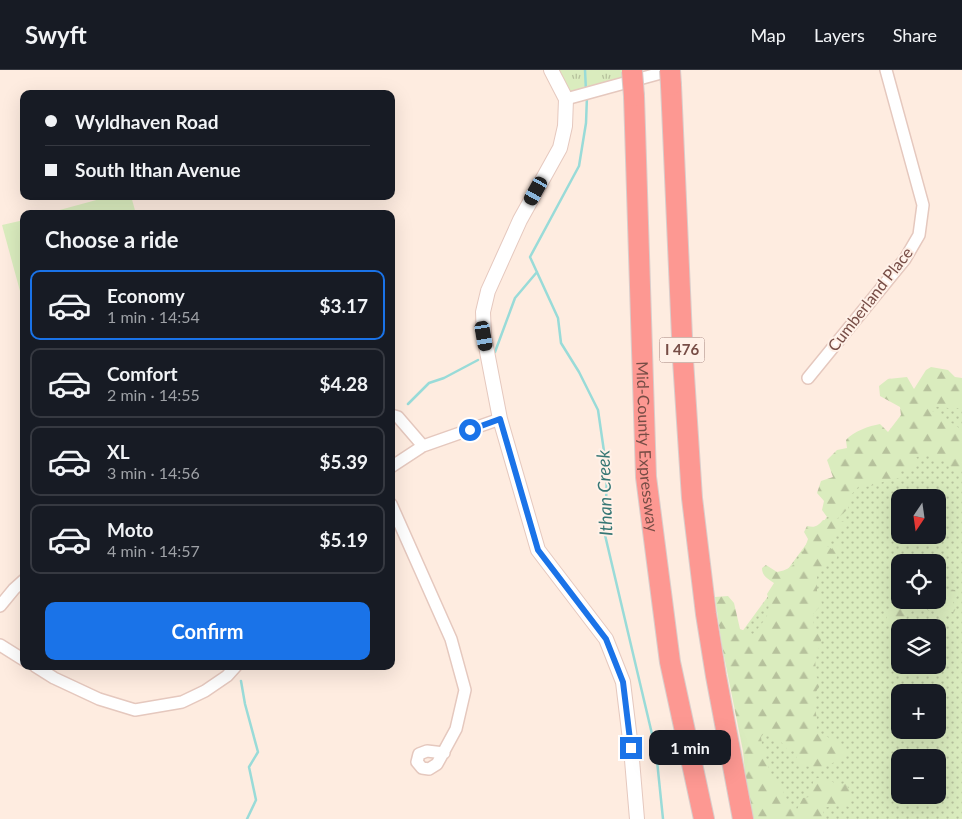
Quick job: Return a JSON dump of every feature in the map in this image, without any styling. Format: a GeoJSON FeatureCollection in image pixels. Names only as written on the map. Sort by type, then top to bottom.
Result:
{"type":"FeatureCollection","features":[{"type":"Feature","properties":{"kind":"highway","name":"Mid-County Expressway"},"geometry":{"type":"LineString","coordinates":[[632,70],[646,477],[670,662],[704,819]]}},
{"type":"Feature","properties":{"kind":"highway","name":"I 476"},"geometry":{"type":"LineString","coordinates":[[671,75],[682,350],[692,498],[715,668],[743,819]]}},
{"type":"Feature","properties":{"kind":"street"},"geometry":{"type":"LineString","coordinates":[[551,70],[566,99],[565,126],[560,148],[520,220],[488,291],[484,312],[484,336],[500,419],[538,550],[606,639],[623,682],[637,819]]}},
{"type":"Feature","properties":{"kind":"street","name":"Cumberland Place"},"geometry":{"type":"LineString","coordinates":[[808,378],[905,259],[918,235],[924,205],[886,70]]}},
{"type":"Feature","properties":{"kind":"street"},"geometry":{"type":"LineString","coordinates":[[566,99],[671,75]]}},
{"type":"Feature","properties":{"kind":"street"},"geometry":{"type":"LineString","coordinates":[[395,416],[398,417],[423,446]]}},
{"type":"Feature","properties":{"kind":"street"},"geometry":{"type":"LineString","coordinates":[[395,464],[423,446],[500,419]]}},
{"type":"Feature","properties":{"kind":"street"},"geometry":{"type":"LineString","coordinates":[[395,513],[451,639],[465,690],[456,729],[444,753]]}},
{"type":"Feature","properties":{"kind":"street"},"geometry":{"type":"LineString","coordinates":[[0,606],[20,584]]}},
{"type":"Feature","properties":{"kind":"street"},"geometry":{"type":"LineString","coordinates":[[0,645],[20,658]]}},
{"type":"Feature","properties":{"kind":"street"},"geometry":{"type":"LineString","coordinates":[[41,670],[99,699],[135,710],[182,702],[205,691],[232,670]]}},
{"type":"Feature","properties":{"kind":"green space"},"geometry":{"type":"Polygon","coordinates":[[[551,70],[632,70],[634,87],[566,99],[551,70]]]}},
{"type":"Feature","properties":{"kind":"green space"},"geometry":{"type":"Polygon","coordinates":[[[96,200],[132,200],[135,210],[60,210],[96,200]]]}},
{"type":"Feature","properties":{"kind":"green space"},"geometry":{"type":"Polygon","coordinates":[[[20,221],[20,291],[2,225],[20,221]]]}},
{"type":"Feature","properties":{"kind":"green space"},"geometry":{"type":"Polygon","coordinates":[[[931,367],[948,370],[955,377],[962,378],[962,408],[931,406],[930,410],[962,430],[962,471],[954,470],[949,465],[948,459],[933,461],[930,454],[916,457],[919,465],[915,467],[911,465],[908,471],[902,468],[899,478],[864,487],[860,485],[850,496],[848,509],[837,519],[827,517],[822,510],[824,501],[817,493],[821,481],[833,477],[827,460],[837,450],[847,448],[846,440],[853,434],[880,424],[888,432],[901,415],[900,407],[880,396],[879,386],[888,379],[907,377],[914,389],[926,370],[931,367]]]}},
{"type":"Feature","properties":{"kind":"green space"},"geometry":{"type":"Polygon","coordinates":[[[923,392],[962,395],[962,819],[765,819],[725,655],[810,539],[923,392]]]}},
{"type":"Feature","properties":{"kind":"green space"},"geometry":{"type":"Polygon","coordinates":[[[823,520],[844,522],[847,527],[834,534],[827,546],[832,549],[835,543],[845,546],[844,551],[839,550],[836,560],[831,559],[830,564],[826,564],[817,570],[817,591],[822,604],[813,614],[814,629],[821,631],[821,644],[815,655],[816,676],[821,684],[814,702],[817,718],[816,732],[844,747],[844,754],[839,760],[818,770],[811,763],[808,767],[806,764],[801,767],[795,765],[798,749],[788,750],[781,742],[765,732],[761,737],[762,745],[767,755],[763,757],[770,770],[771,779],[783,786],[784,795],[795,813],[803,798],[809,797],[814,779],[817,778],[827,779],[837,785],[846,783],[850,792],[849,807],[842,804],[823,808],[824,819],[753,819],[748,808],[743,751],[722,646],[715,597],[728,596],[734,603],[740,629],[753,634],[766,616],[769,606],[767,594],[774,583],[764,575],[762,568],[766,565],[777,572],[794,565],[801,556],[808,539],[804,532],[807,526],[816,526],[823,520]]]}},
{"type":"Feature","properties":{"kind":"green space"},"geometry":{"type":"Polygon","coordinates":[[[948,589],[955,590],[957,596],[953,603],[956,608],[954,612],[950,612],[946,616],[937,615],[935,610],[929,611],[926,609],[946,609],[946,591],[948,589]]]}},
{"type":"Feature","properties":{"kind":"green space"},"geometry":{"type":"Polygon","coordinates":[[[914,609],[905,619],[891,619],[891,623],[887,620],[886,610],[914,609]]]}},
{"type":"Feature","properties":{"kind":"waterway","name":"Ithan Creek"},"geometry":{"type":"LineString","coordinates":[[585,70],[586,91]]}},
{"type":"Feature","properties":{"kind":"waterway","name":"Ithan Creek"},"geometry":{"type":"LineString","coordinates":[[587,96],[586,123],[579,166],[530,257],[558,318],[561,343],[579,372],[598,410],[607,472],[605,535],[656,751],[663,819]]}},
{"type":"Feature","properties":{"kind":"waterway"},"geometry":{"type":"LineString","coordinates":[[495,352],[515,298],[537,272]]}},
{"type":"Feature","properties":{"kind":"waterway"},"geometry":{"type":"LineString","coordinates":[[408,404],[429,383],[444,378],[478,360]]}},
{"type":"Feature","properties":{"kind":"waterway"},"geometry":{"type":"LineString","coordinates":[[241,681],[258,752],[249,767],[256,800],[247,819]]}},
{"type":"Feature","properties":{"kind":"route"},"geometry":{"type":"LineString","coordinates":[[470,430],[500,419],[538,550],[606,639],[623,682],[631,748]]}}]}
